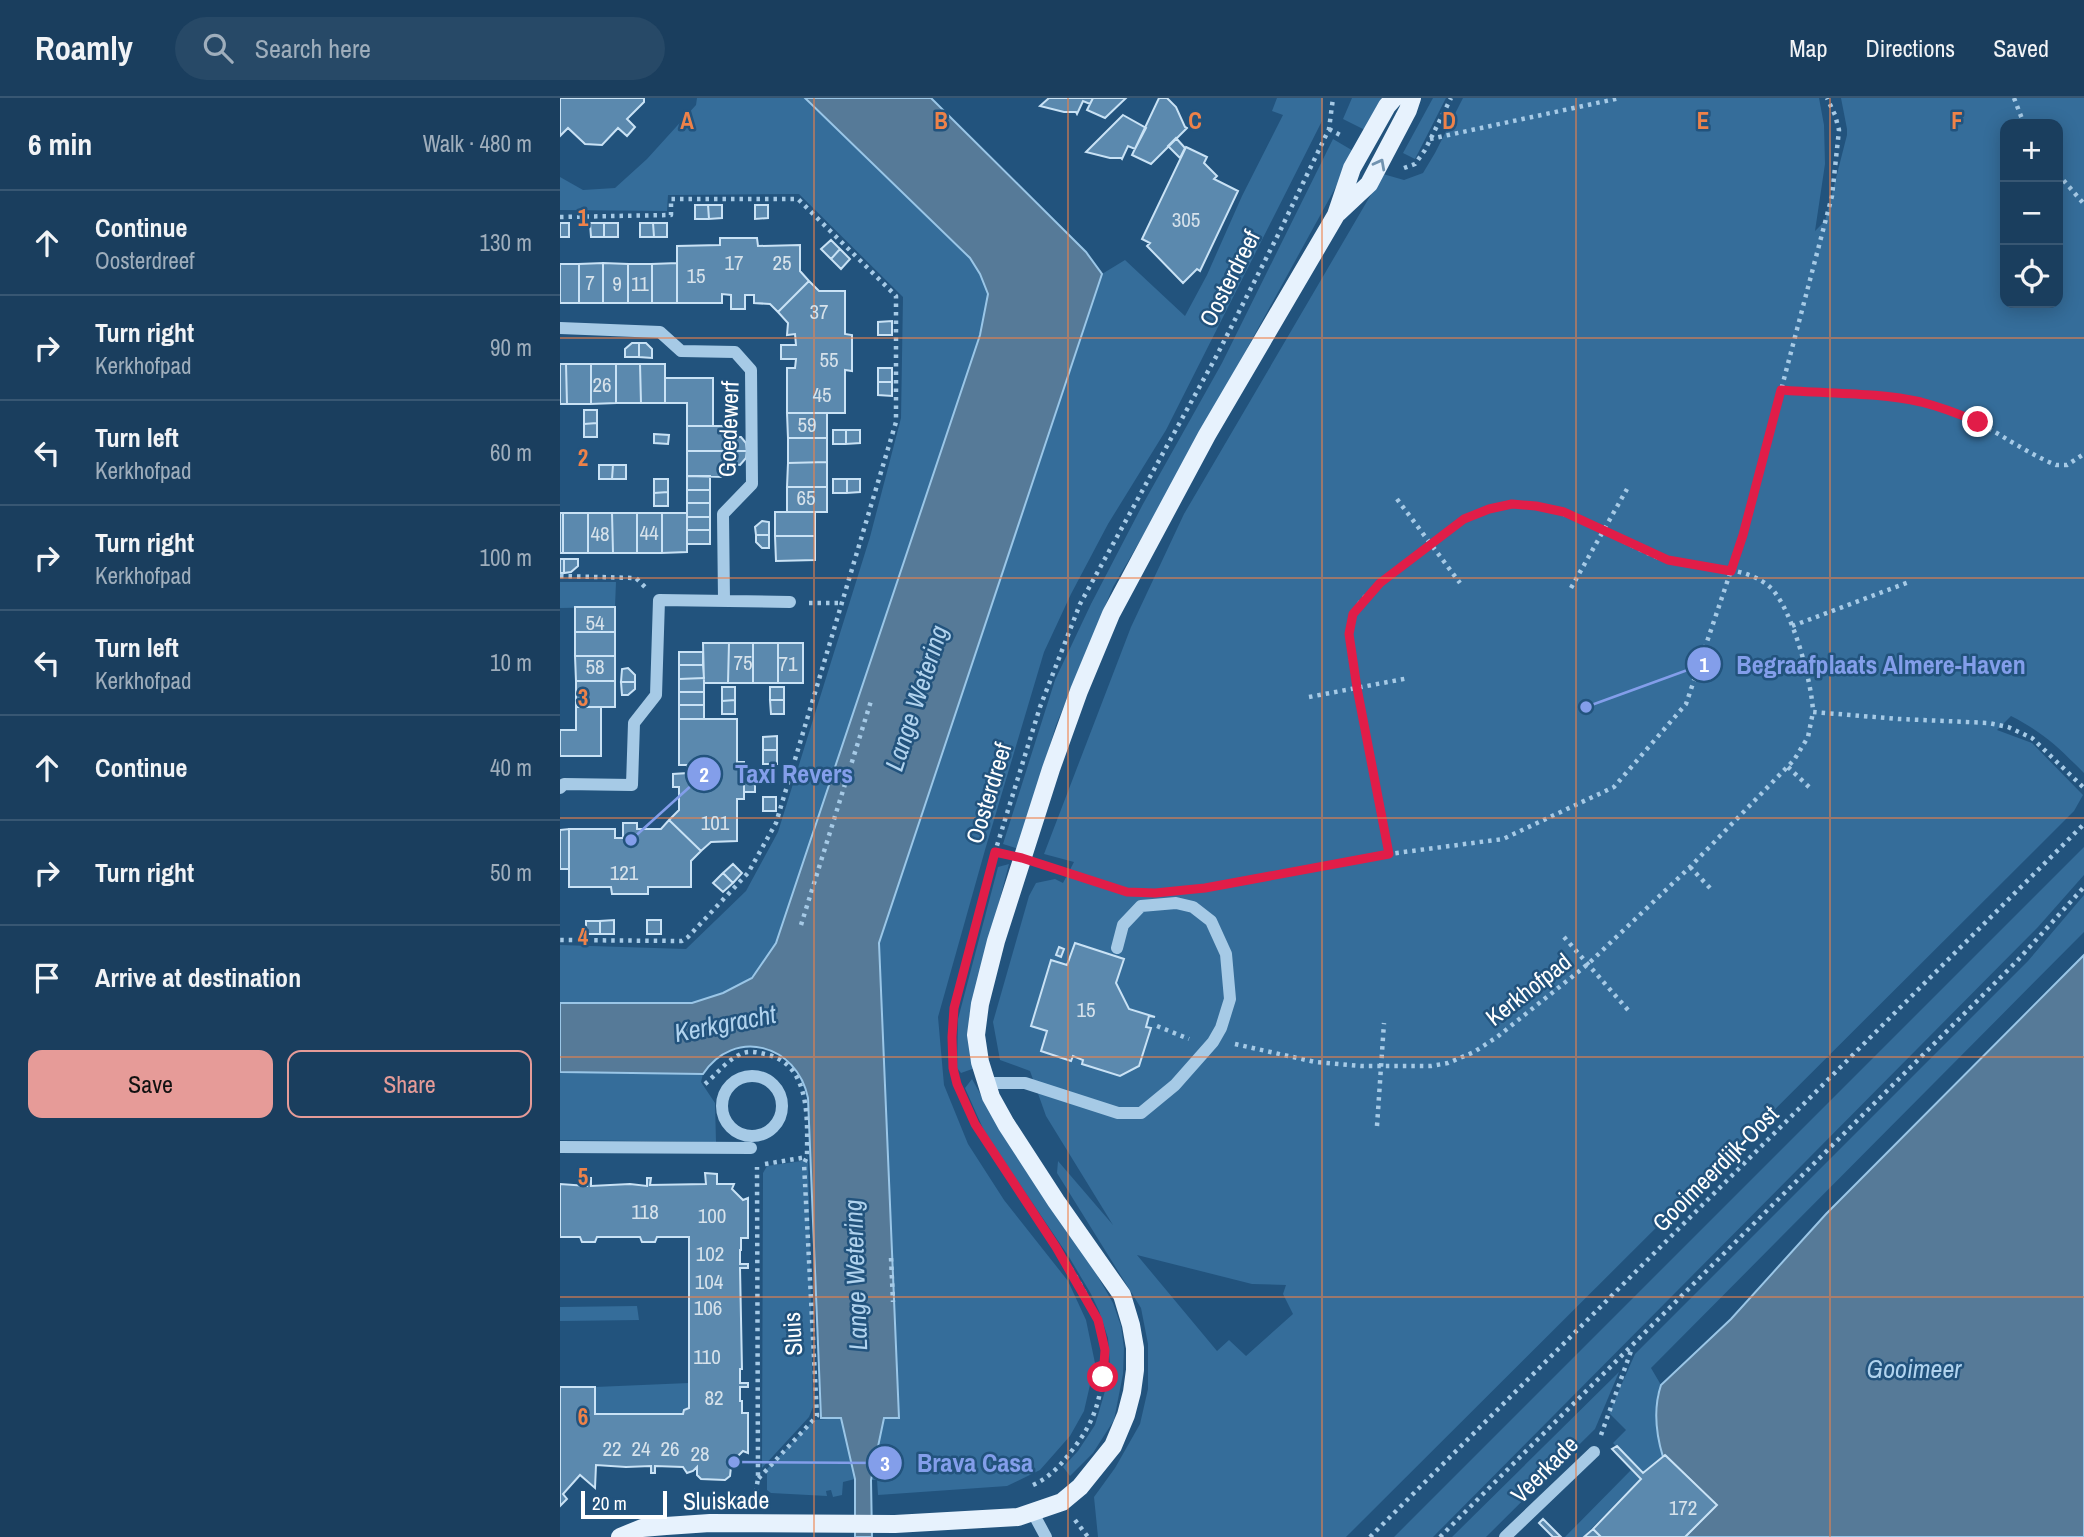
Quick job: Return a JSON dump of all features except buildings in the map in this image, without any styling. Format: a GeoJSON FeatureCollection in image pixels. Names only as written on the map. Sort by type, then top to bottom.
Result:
{"type":"FeatureCollection","features":[{"type":"Feature","properties":{"kind":"main road"},"geometry":{"type":"LineString","coordinates":[[1032,1513],[1062,1502],[1080,1487],[1113,1446],[1132,1392],[1135,1348],[1122,1295],[1006,1125],[991,1097],[980,1062],[976,1035],[979,1004],[1022,858],[1065,730],[1111,614],[1207,435],[1336,215],[1352,168],[1394,98]]}},
{"type":"Feature","properties":{"kind":"main road"},"geometry":{"type":"LineString","coordinates":[[1336,215],[1369,184],[1412,98]]}},
{"type":"Feature","properties":{"kind":"main road","name":"Sluiskade"},"geometry":{"type":"LineString","coordinates":[[620,1537],[642,1528],[710,1523],[748,1530],[1018,1517],[1032,1513]]}},
{"type":"Feature","properties":{"kind":"street","name":"Goedewerf"},"geometry":{"type":"LineString","coordinates":[[560,328],[660,332],[681,351],[735,352],[751,370],[752,484],[723,514],[724,600]]}},
{"type":"Feature","properties":{"kind":"street"},"geometry":{"type":"LineString","coordinates":[[560,788],[564,784],[632,785],[634,723],[656,695],[659,600],[790,602]]}},
{"type":"Feature","properties":{"kind":"street"},"geometry":{"type":"LineString","coordinates":[[987,1083],[1026,1083],[1118,1113],[1141,1113],[1175,1085],[1213,1042],[1221,1028],[1230,999],[1226,954],[1211,921],[1193,906],[1176,903],[1140,906],[1123,925],[1117,948]]}},
{"type":"Feature","properties":{"kind":"street"},"geometry":{"type":"LineString","coordinates":[[560,1147],[748,1142],[775,1126],[782,1108],[777,1089],[761,1077],[751,1075],[733,1082],[722,1099],[721,1109],[730,1127],[748,1142]]}},
{"type":"Feature","properties":{"kind":"street","name":"Veerkade"},"geometry":{"type":"LineString","coordinates":[[1505,1537],[1594,1452]]}},
{"type":"Feature","properties":{"kind":"street"},"geometry":{"type":"LineString","coordinates":[[1032,1513],[1046,1537]]}},
{"type":"Feature","properties":{"kind":"path","name":"Oosterdreef"},"geometry":{"type":"LineString","coordinates":[[982,904],[995,852],[1040,707],[1080,604],[1217,355],[1329,129],[1333,98]]}},
{"type":"Feature","properties":{"kind":"path"},"geometry":{"type":"LineString","coordinates":[[1430,139],[1620,98]]}},
{"type":"Feature","properties":{"kind":"path"},"geometry":{"type":"LineString","coordinates":[[1193,889],[1389,854],[1503,839],[1614,788],[1686,704],[1743,535],[1832,196],[1839,130],[1827,98]]}},
{"type":"Feature","properties":{"kind":"path"},"geometry":{"type":"LineString","coordinates":[[2014,98],[2022,119]]}},
{"type":"Feature","properties":{"kind":"path"},"geometry":{"type":"LineString","coordinates":[[2063,180],[2084,204]]}},
{"type":"Feature","properties":{"kind":"path"},"geometry":{"type":"LineString","coordinates":[[560,217],[671,215],[671,199],[798,199],[896,296],[895,422],[776,823],[748,873],[682,941],[560,940]]}},
{"type":"Feature","properties":{"kind":"path"},"geometry":{"type":"LineString","coordinates":[[1781,390],[1920,402],[1950,410],[1978,422],[2056,465],[2067,465],[2084,454]]}},
{"type":"Feature","properties":{"kind":"path"},"geometry":{"type":"LineString","coordinates":[[1572,588],[1627,489]]}},
{"type":"Feature","properties":{"kind":"path"},"geometry":{"type":"LineString","coordinates":[[1397,499],[1460,583]]}},
{"type":"Feature","properties":{"kind":"path","name":"Kerkhofpad"},"geometry":{"type":"LineString","coordinates":[[1157,1026],[1194,1041],[1230,1043],[1315,1062],[1381,1067],[1448,1063],[1474,1052],[1497,1037],[1588,964],[1690,867],[1788,767],[1802,749],[1812,725],[1811,691],[1784,605],[1772,589],[1750,576],[1668,560],[1564,512],[1512,504],[1464,519],[1380,583],[1353,614],[1349,634],[1357,688],[1389,854]]}},
{"type":"Feature","properties":{"kind":"path"},"geometry":{"type":"LineString","coordinates":[[560,576],[636,578],[659,600]]}},
{"type":"Feature","properties":{"kind":"path"},"geometry":{"type":"LineString","coordinates":[[1792,626],[1909,582]]}},
{"type":"Feature","properties":{"kind":"path"},"geometry":{"type":"LineString","coordinates":[[790,602],[842,603]]}},
{"type":"Feature","properties":{"kind":"path"},"geometry":{"type":"LineString","coordinates":[[1309,697],[1409,678]]}},
{"type":"Feature","properties":{"kind":"path"},"geometry":{"type":"LineString","coordinates":[[801,925],[872,701]]}},
{"type":"Feature","properties":{"kind":"path"},"geometry":{"type":"LineString","coordinates":[[1813,712],[1989,723],[2008,727],[2032,738],[2084,788]]}},
{"type":"Feature","properties":{"kind":"path"},"geometry":{"type":"LineString","coordinates":[[1788,767],[1809,787]]}},
{"type":"Feature","properties":{"kind":"path","name":"Gooimeerdijk-Oost"},"geometry":{"type":"LineString","coordinates":[[1370,1537],[2084,824]]}},
{"type":"Feature","properties":{"kind":"path"},"geometry":{"type":"LineString","coordinates":[[1022,858],[1127,892],[1136,892]]}},
{"type":"Feature","properties":{"kind":"path"},"geometry":{"type":"LineString","coordinates":[[1690,867],[1710,887]]}},
{"type":"Feature","properties":{"kind":"path"},"geometry":{"type":"LineString","coordinates":[[1440,1537],[2017,961],[2084,887]]}},
{"type":"Feature","properties":{"kind":"path"},"geometry":{"type":"LineString","coordinates":[[1564,937],[1628,1010]]}},
{"type":"Feature","properties":{"kind":"path"},"geometry":{"type":"LineString","coordinates":[[1377,1126],[1384,1023]]}},
{"type":"Feature","properties":{"kind":"path"},"geometry":{"type":"LineString","coordinates":[[952,1037],[953,1068],[957,1084],[975,1124],[1026,1202]]}},
{"type":"Feature","properties":{"kind":"path","name":"Sluis"},"geometry":{"type":"LineString","coordinates":[[705,1084],[739,1054],[752,1051],[773,1056],[795,1074],[803,1091],[807,1120],[805,1160],[817,1416],[758,1479]]}},
{"type":"Feature","properties":{"kind":"path","name":"Sluis"},"geometry":{"type":"LineString","coordinates":[[748,1142],[757,1165],[758,1479],[754,1502]]}},
{"type":"Feature","properties":{"kind":"path"},"geometry":{"type":"LineString","coordinates":[[757,1165],[805,1160]]}},
{"type":"Feature","properties":{"kind":"path"},"geometry":{"type":"LineString","coordinates":[[1034,1214],[1098,1320],[1105,1350],[1099,1399],[1090,1426],[1072,1451],[1046,1479]]}},
{"type":"Feature","properties":{"kind":"path"},"geometry":{"type":"LineString","coordinates":[[891,1258],[893,1302]]}},
{"type":"Feature","properties":{"kind":"path","name":"Veerkade"},"geometry":{"type":"LineString","coordinates":[[1594,1452],[1632,1347]]}},
{"type":"Feature","properties":{"kind":"shaded area"},"geometry":{"type":"Polygon","coordinates":[[[697,98],[805,98],[970,258],[988,294],[980,335],[776,943],[754,985],[707,1003],[560,1009],[560,945],[686,949],[746,891],[778,832],[870,537],[901,418],[903,297],[799,194],[668,195],[667,211],[560,210],[560,177],[583,190],[615,188],[647,159],[696,105],[697,98]]]}},
{"type":"Feature","properties":{"kind":"shaded area"},"geometry":{"type":"Polygon","coordinates":[[[1277,98],[1323,98],[1322,121],[1166,430],[1108,524],[1044,652],[938,1017],[944,1085],[968,1144],[1004,1200],[1068,1281],[1086,1320],[1095,1363],[1084,1411],[1070,1436],[1040,1470],[1007,1486],[878,1495],[877,1480],[871,1480],[884,1418],[899,1417],[879,943],[1102,274],[1125,260],[1185,316],[1283,115],[1272,111],[1277,98]]]}},
{"type":"Feature","properties":{"kind":"shaded area"},"geometry":{"type":"Polygon","coordinates":[[[1352,98],[1386,98],[1367,131],[1343,119],[1352,98]]]}},
{"type":"Feature","properties":{"kind":"shaded area"},"geometry":{"type":"Polygon","coordinates":[[[1433,98],[1446,98],[1415,159],[1403,153],[1433,98]]]}},
{"type":"Feature","properties":{"kind":"shaded area"},"geometry":{"type":"Polygon","coordinates":[[[1463,98],[1819,98],[1824,125],[1825,164],[1815,231],[1825,221],[1847,135],[1841,98],[2084,98],[2084,773],[2050,741],[2011,716],[1997,730],[2032,743],[2083,795],[2074,811],[1346,1537],[1098,1537],[1094,1497],[1115,1468],[1140,1424],[1148,1389],[1148,1344],[1141,1308],[1057,1173],[1058,1161],[1113,1225],[1046,1116],[1030,1071],[1000,1060],[993,1022],[1029,896],[1036,883],[1055,879],[1063,883],[1074,862],[1044,854],[1131,627],[1184,514],[1383,174],[1404,180],[1423,173],[1463,98]],[[1137,1255],[1217,1351],[1229,1340],[1246,1356],[1293,1314],[1283,1294],[1286,1285],[1252,1284],[1137,1255]]]}},
{"type":"Feature","properties":{"kind":"shaded area"},"geometry":{"type":"Polygon","coordinates":[[[1333,139],[1355,152],[1113,587],[1056,725],[1019,849],[1003,844],[1055,680],[1143,504],[1222,363],[1333,139]]]}},
{"type":"Feature","properties":{"kind":"shaded area"},"geometry":{"type":"Polygon","coordinates":[[[560,582],[616,582],[615,607],[560,608],[560,582]]]}},
{"type":"Feature","properties":{"kind":"shaded area"},"geometry":{"type":"Polygon","coordinates":[[[2084,847],[2084,875],[2038,927],[1433,1537],[1394,1537],[2084,847]]]}},
{"type":"Feature","properties":{"kind":"shaded area"},"geometry":{"type":"Polygon","coordinates":[[[1009,864],[969,1017],[970,1059],[975,1068],[961,1073],[957,1068],[958,1019],[998,867],[1009,864]]]}},
{"type":"Feature","properties":{"kind":"shaded area"},"geometry":{"type":"Polygon","coordinates":[[[2084,895],[2084,932],[1651,1368],[1661,1385],[1657,1396],[1663,1457],[1644,1476],[1613,1443],[1626,1430],[1609,1413],[1635,1354],[2028,961],[2084,895]]]}},
{"type":"Feature","properties":{"kind":"shaded area"},"geometry":{"type":"Polygon","coordinates":[[[560,1072],[703,1074],[701,1082],[715,1103],[716,1142],[560,1140],[560,1072]]]}},
{"type":"Feature","properties":{"kind":"shaded area"},"geometry":{"type":"Polygon","coordinates":[[[972,1079],[1001,1131],[1093,1268],[1113,1303],[1121,1326],[1123,1374],[1114,1420],[1093,1453],[1070,1476],[1063,1467],[1078,1451],[1095,1425],[1105,1391],[1110,1367],[1108,1338],[1091,1294],[1069,1257],[985,1133],[965,1088],[972,1079]]]}},
{"type":"Feature","properties":{"kind":"shaded area"},"geometry":{"type":"Polygon","coordinates":[[[808,1160],[813,1407],[809,1417],[762,1468],[763,1173],[767,1166],[808,1160]]]}},
{"type":"Feature","properties":{"kind":"shaded area"},"geometry":{"type":"Polygon","coordinates":[[[637,1306],[639,1320],[560,1321],[560,1307],[637,1306]]]}},
{"type":"Feature","properties":{"kind":"shaded area"},"geometry":{"type":"Polygon","coordinates":[[[1619,1372],[1595,1429],[1486,1537],[1452,1537],[1619,1372]]]}},
{"type":"Feature","properties":{"kind":"shaded area"},"geometry":{"type":"Polygon","coordinates":[[[689,1383],[689,1408],[683,1413],[595,1414],[595,1387],[689,1383]]]}},
{"type":"Feature","properties":{"kind":"shaded area"},"geometry":{"type":"Polygon","coordinates":[[[841,1418],[855,1479],[843,1482],[842,1495],[833,1497],[831,1490],[826,1491],[827,1496],[771,1493],[767,1490],[767,1469],[814,1420],[841,1418]]]}},
{"type":"Feature","properties":{"kind":"shaded area"},"geometry":{"type":"Polygon","coordinates":[[[1631,1470],[1640,1479],[1583,1537],[1565,1537],[1631,1470]]]}},
{"type":"Feature","properties":{"kind":"water"},"geometry":{"type":"Polygon","coordinates":[[[805,98],[931,98],[1086,252],[1102,274],[879,943],[899,1418],[884,1418],[871,1480],[872,1537],[855,1537],[855,1479],[841,1418],[821,1418],[808,1098],[802,1080],[778,1054],[763,1048],[747,1047],[731,1050],[716,1059],[703,1074],[560,1072],[560,1003],[692,1003],[723,993],[752,978],[776,943],[980,335],[988,294],[970,258],[805,98]]]}},
{"type":"Feature","properties":{"kind":"water","name":"Gooimeer"},"geometry":{"type":"Polygon","coordinates":[[[2084,955],[2084,1537],[1685,1537],[1716,1505],[1666,1456],[1663,1457],[1656,1421],[1661,1385],[1731,1319],[1826,1214],[2084,955]]]}},
{"type":"Feature","properties":{"kind":"place","name":"Begraafplaats Almere-Haven"},"geometry":{"type":"Point","coordinates":[1586,707]}},
{"type":"Feature","properties":{"kind":"place","name":"Taxi Revers"},"geometry":{"type":"Point","coordinates":[631,840]}},
{"type":"Feature","properties":{"kind":"place","name":"Brava Casa"},"geometry":{"type":"Point","coordinates":[734,1462]}},
{"type":"Feature","properties":{"kind":"route"},"geometry":{"type":"LineString","coordinates":[[1103,1377],[1105,1350],[1098,1320],[1056,1247],[975,1124],[957,1084],[953,1068],[954,1008],[995,852],[1127,892],[1155,893],[1205,888],[1389,854],[1357,688],[1349,634],[1353,614],[1380,583],[1464,519],[1512,504],[1536,506],[1564,512],[1668,560],[1731,571],[1781,390],[1920,402],[1950,410],[1978,422]]}},
{"type":"Feature","properties":{"kind":"water label","name":"Lange Wetering"},"geometry":{"type":"Point","coordinates":[916,698]}},
{"type":"Feature","properties":{"kind":"water label","name":"Kerkgracht"},"geometry":{"type":"Point","coordinates":[725,1023]}},
{"type":"Feature","properties":{"kind":"water label","name":"Lange Wetering"},"geometry":{"type":"Point","coordinates":[855,1275]}}]}
